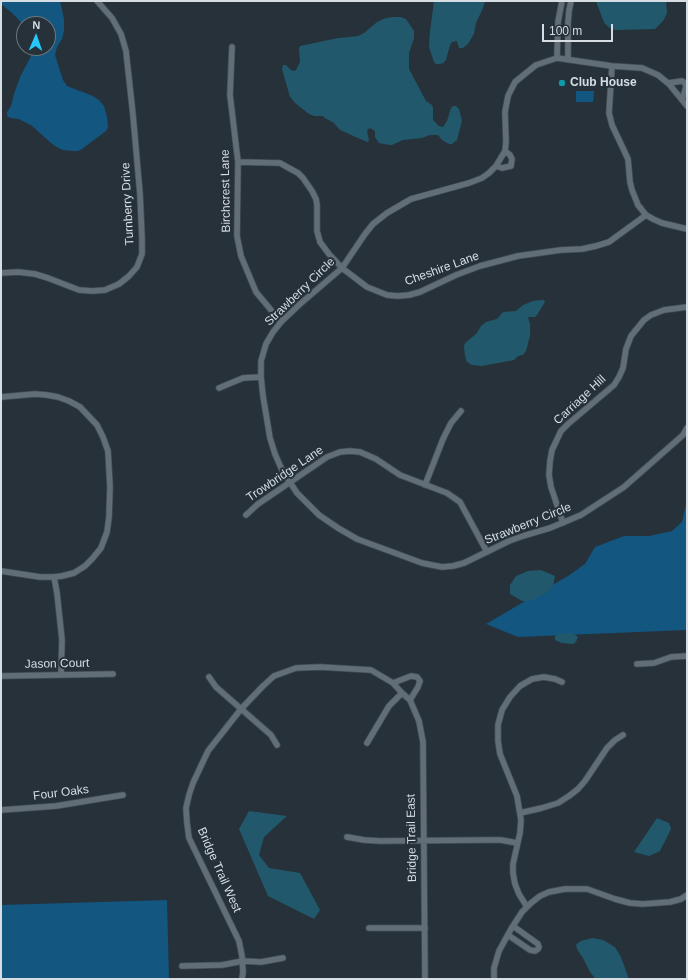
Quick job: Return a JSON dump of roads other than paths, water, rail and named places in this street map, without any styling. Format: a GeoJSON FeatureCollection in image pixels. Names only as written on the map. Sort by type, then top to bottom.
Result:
{"type":"FeatureCollection","features":[{"type":"Feature","properties":{"kind":"street","name":"Turnberry Drive"},"geometry":{"type":"LineString","coordinates":[[1,273],[18,272],[35,274],[79,290],[105,290],[120,284],[129,276],[137,267],[142,254],[140,194],[126,50],[121,34],[112,18],[97,1]]}},
{"type":"Feature","properties":{"kind":"street"},"geometry":{"type":"LineString","coordinates":[[558,58],[558,22],[562,1]]}},
{"type":"Feature","properties":{"kind":"street"},"geometry":{"type":"LineString","coordinates":[[568,59],[568,23],[571,1]]}},
{"type":"Feature","properties":{"kind":"street","name":"Birchcrest Lane"},"geometry":{"type":"LineString","coordinates":[[232,47],[230,95],[238,162],[237,236],[241,256],[256,292],[281,322]]}},
{"type":"Feature","properties":{"kind":"street","name":"Strawberry Circle"},"geometry":{"type":"LineString","coordinates":[[687,106],[669,83],[658,75],[642,68],[612,66],[558,58],[536,65],[515,82],[508,96],[505,112],[505,151],[501,160],[490,173],[470,183],[411,199],[373,224],[364,234],[342,268],[300,304],[273,332],[266,344],[261,361],[260,377],[270,438],[275,454],[282,470],[297,492],[319,516],[357,539],[422,563],[442,567],[464,563],[509,541],[564,523],[580,515],[624,487],[683,435],[687,428]]}},
{"type":"Feature","properties":{"kind":"street"},"geometry":{"type":"LineString","coordinates":[[612,66],[609,113],[612,125],[628,159],[630,182],[638,205],[646,215],[653,219],[662,223],[687,228]]}},
{"type":"Feature","properties":{"kind":"street","name":"Strawberry Circle"},"geometry":{"type":"LineString","coordinates":[[669,83],[682,81],[685,83],[686,87],[682,100]]}},
{"type":"Feature","properties":{"kind":"street","name":"Strawberry Circle"},"geometry":{"type":"LineString","coordinates":[[496,166],[502,168],[511,166],[512,159],[505,151]]}},
{"type":"Feature","properties":{"kind":"street","name":"Cheshire Lane"},"geometry":{"type":"LineString","coordinates":[[238,162],[280,163],[298,173],[303,178],[316,199],[317,231],[320,242],[329,254],[342,268],[367,287],[398,296],[420,292],[456,275],[480,266],[518,256],[561,250],[582,249],[609,242],[646,215]]}},
{"type":"Feature","properties":{"kind":"street","name":"Carriage Hill"},"geometry":{"type":"LineString","coordinates":[[564,523],[551,487],[549,475],[552,450],[562,431],[614,384],[623,368],[628,342],[634,331],[644,320],[651,315],[664,310],[687,306]]}},
{"type":"Feature","properties":{"kind":"street"},"geometry":{"type":"LineString","coordinates":[[219,388],[243,378],[260,377]]}},
{"type":"Feature","properties":{"kind":"street"},"geometry":{"type":"LineString","coordinates":[[1,397],[35,394],[47,395],[58,397],[80,407],[97,425],[103,437],[108,451],[110,476],[107,532],[101,548],[85,566],[74,573],[54,577],[40,577],[1,571]]}},
{"type":"Feature","properties":{"kind":"street"},"geometry":{"type":"LineString","coordinates":[[425,485],[451,422],[460,411]]}},
{"type":"Feature","properties":{"kind":"street","name":"Trowbridge Lane"},"geometry":{"type":"LineString","coordinates":[[246,515],[258,504],[327,457],[340,452],[360,452],[376,459],[400,475],[447,493],[460,502],[487,552]]}},
{"type":"Feature","properties":{"kind":"street"},"geometry":{"type":"LineString","coordinates":[[54,577],[62,640],[61,675]]}},
{"type":"Feature","properties":{"kind":"street"},"geometry":{"type":"LineString","coordinates":[[637,664],[654,663],[671,657],[687,656]]}},
{"type":"Feature","properties":{"kind":"street","name":"Bridge Trail East"},"geometry":{"type":"LineString","coordinates":[[320,667],[371,670],[394,683],[410,700],[419,721],[423,742],[425,979]]}},
{"type":"Feature","properties":{"kind":"street","name":"Bridge Trail West"},"geometry":{"type":"LineString","coordinates":[[242,979],[243,962],[239,941],[189,838],[186,808],[189,795],[208,751],[241,709],[274,676],[296,668],[320,667]]}},
{"type":"Feature","properties":{"kind":"street","name":"Jason Court"},"geometry":{"type":"LineString","coordinates":[[1,676],[113,674]]}},
{"type":"Feature","properties":{"kind":"street"},"geometry":{"type":"LineString","coordinates":[[394,683],[411,676],[417,677],[420,681],[410,700]]}},
{"type":"Feature","properties":{"kind":"street"},"geometry":{"type":"LineString","coordinates":[[209,677],[216,687],[271,735],[277,745]]}},
{"type":"Feature","properties":{"kind":"street"},"geometry":{"type":"LineString","coordinates":[[527,907],[519,894],[513,873],[513,864],[520,833],[521,820],[517,796],[500,754],[498,725],[502,710],[510,697],[520,686],[532,679],[544,677],[562,682]]}},
{"type":"Feature","properties":{"kind":"street"},"geometry":{"type":"LineString","coordinates":[[366,743],[389,706],[402,693]]}},
{"type":"Feature","properties":{"kind":"street"},"geometry":{"type":"LineString","coordinates":[[520,813],[558,803],[569,796],[585,781],[606,748],[623,735]]}},
{"type":"Feature","properties":{"kind":"street","name":"Four Oaks"},"geometry":{"type":"LineString","coordinates":[[1,810],[56,806],[123,795]]}},
{"type":"Feature","properties":{"kind":"street"},"geometry":{"type":"LineString","coordinates":[[346,837],[380,841],[501,840],[517,843]]}},
{"type":"Feature","properties":{"kind":"street"},"geometry":{"type":"LineString","coordinates":[[494,979],[494,968],[500,951],[513,926],[522,912],[531,903],[549,892],[565,889],[587,889],[630,903],[651,904],[670,902],[687,895]]}},
{"type":"Feature","properties":{"kind":"street"},"geometry":{"type":"LineString","coordinates":[[508,935],[530,950],[535,951],[538,949],[538,944],[513,926]]}},
{"type":"Feature","properties":{"kind":"street"},"geometry":{"type":"LineString","coordinates":[[369,928],[425,928]]}},
{"type":"Feature","properties":{"kind":"street"},"geometry":{"type":"LineString","coordinates":[[182,966],[262,962],[283,958]]}},
{"type":"Feature","properties":{"kind":"place","name":"Club House"},"geometry":{"type":"Point","coordinates":[562,83]}}]}
